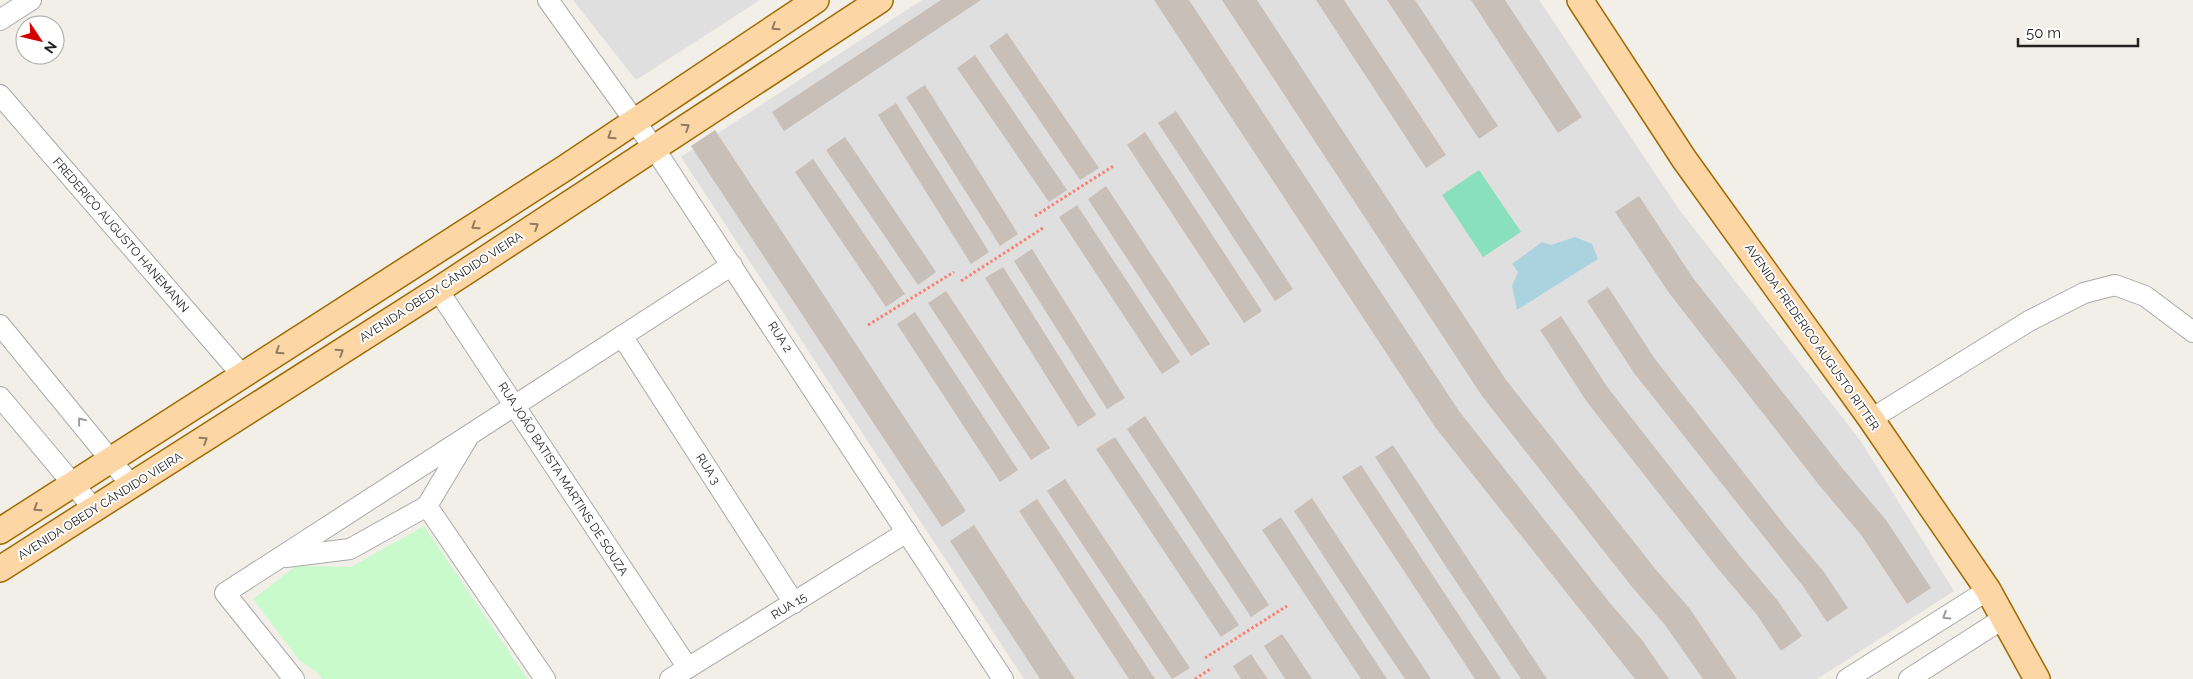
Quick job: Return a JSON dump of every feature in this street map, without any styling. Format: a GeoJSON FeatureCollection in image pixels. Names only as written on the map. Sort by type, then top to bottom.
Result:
{"type":"FeatureCollection","features":[{"type":"Feature","properties":{"kind":"main road"},"geometry":{"type":"LineString","coordinates":[[0,532],[565,168],[635,119],[816,0]]}},
{"type":"Feature","properties":{"kind":"main road","name":"AVENIDA OBEDY CÂNDIDO VIEIRA"},"geometry":{"type":"LineString","coordinates":[[0,569],[438,290],[880,0]]}},
{"type":"Feature","properties":{"kind":"main road","name":"AVENIDA FREDERICO AUGUSTO RITTER"},"geometry":{"type":"LineString","coordinates":[[1580,0],[1684,158],[1870,419],[1988,590],[2037,679]]}},
{"type":"Feature","properties":{"kind":"street"},"geometry":{"type":"LineString","coordinates":[[0,20],[31,0]]}},
{"type":"Feature","properties":{"kind":"street","name":"RUA 2"},"geometry":{"type":"LineString","coordinates":[[548,0],[635,119],[1003,679]]}},
{"type":"Feature","properties":{"kind":"street","name":"FREDERICO AUGUSTO HANEMANN"},"geometry":{"type":"LineString","coordinates":[[0,95],[242,375]]}},
{"type":"Feature","properties":{"kind":"street"},"geometry":{"type":"LineString","coordinates":[[294,679],[225,593],[732,264]]}},
{"type":"Feature","properties":{"kind":"street"},"geometry":{"type":"LineString","coordinates":[[1870,419],[2028,321],[2084,293],[2115,285],[2145,296],[2193,332]]}},
{"type":"Feature","properties":{"kind":"street","name":"RUA JOÃO BATISTA MARTINS DE SOUZA"},"geometry":{"type":"LineString","coordinates":[[438,290],[688,668]]}},
{"type":"Feature","properties":{"kind":"street"},"geometry":{"type":"LineString","coordinates":[[0,325],[132,486]]}},
{"type":"Feature","properties":{"kind":"street","name":"RUA 3"},"geometry":{"type":"LineString","coordinates":[[622,336],[794,602]]}},
{"type":"Feature","properties":{"kind":"street"},"geometry":{"type":"LineString","coordinates":[[0,397],[94,509]]}},
{"type":"Feature","properties":{"kind":"street"},"geometry":{"type":"LineString","coordinates":[[280,558],[350,549],[427,506],[469,435]]}},
{"type":"Feature","properties":{"kind":"street"},"geometry":{"type":"LineString","coordinates":[[427,506],[546,679]]}},
{"type":"Feature","properties":{"kind":"street","name":"RUA 15"},"geometry":{"type":"LineString","coordinates":[[670,679],[906,532]]}},
{"type":"Feature","properties":{"kind":"street"},"geometry":{"type":"LineString","coordinates":[[1847,679],[1988,590]]}},
{"type":"Feature","properties":{"kind":"street"},"geometry":{"type":"LineString","coordinates":[[1909,679],[2004,618]]}},
{"type":"Feature","properties":{"kind":"path"},"geometry":{"type":"LineString","coordinates":[[1035,216],[1115,166]]}},
{"type":"Feature","properties":{"kind":"path"},"geometry":{"type":"LineString","coordinates":[[961,281],[1043,228]]}},
{"type":"Feature","properties":{"kind":"path"},"geometry":{"type":"LineString","coordinates":[[868,325],[954,272]]}},
{"type":"Feature","properties":{"kind":"path"},"geometry":{"type":"LineString","coordinates":[[1205,658],[1286,606]]}},
{"type":"Feature","properties":{"kind":"path"},"geometry":{"type":"LineString","coordinates":[[1195,679],[1212,668]]}},
{"type":"Feature","properties":{"kind":"shaded area"},"geometry":{"type":"Polygon","coordinates":[[[573,0],[760,0],[636,80],[573,0]]]}},
{"type":"Feature","properties":{"kind":"shaded area"},"geometry":{"type":"Polygon","coordinates":[[[922,0],[1539,0],[1681,212],[1860,440],[1954,591],[1817,679],[1024,679],[681,157],[922,0]]]}},
{"type":"Feature","properties":{"kind":"green space"},"geometry":{"type":"Polygon","coordinates":[[[1479,170],[1521,232],[1483,257],[1442,195],[1479,170]]]}},
{"type":"Feature","properties":{"kind":"green space"},"geometry":{"type":"Polygon","coordinates":[[[424,526],[527,679],[322,679],[317,672],[299,660],[253,599],[296,566],[351,567],[424,526]]]}},
{"type":"Feature","properties":{"kind":"water"},"geometry":{"type":"Polygon","coordinates":[[[1575,237],[1592,244],[1598,259],[1517,310],[1512,286],[1518,272],[1512,264],[1542,242],[1551,245],[1575,237]]]}},
{"type":"Feature","properties":{"kind":"building"},"geometry":{"type":"Polygon","coordinates":[[[941,0],[981,0],[784,131],[772,112],[941,0]]]}},
{"type":"Feature","properties":{"kind":"building"},"geometry":{"type":"Polygon","coordinates":[[[1154,0],[1189,0],[1459,411],[1609,602],[1642,640],[1669,679],[1635,679],[1435,427],[1154,0]]]}},
{"type":"Feature","properties":{"kind":"building"},"geometry":{"type":"Polygon","coordinates":[[[1222,0],[1257,0],[1506,380],[1657,571],[1690,609],[1737,679],[1703,679],[1665,625],[1632,587],[1482,396],[1222,0]]]}},
{"type":"Feature","properties":{"kind":"building"},"geometry":{"type":"Polygon","coordinates":[[[1316,0],[1344,0],[1446,155],[1426,168],[1316,0]]]}},
{"type":"Feature","properties":{"kind":"building"},"geometry":{"type":"Polygon","coordinates":[[[1387,0],[1415,0],[1498,126],[1479,139],[1387,0]]]}},
{"type":"Feature","properties":{"kind":"building"},"geometry":{"type":"Polygon","coordinates":[[[1471,0],[1505,0],[1582,117],[1558,133],[1471,0]]]}},
{"type":"Feature","properties":{"kind":"building"},"geometry":{"type":"Polygon","coordinates":[[[1007,33],[1099,168],[1080,180],[989,46],[1007,33]]]}},
{"type":"Feature","properties":{"kind":"building"},"geometry":{"type":"Polygon","coordinates":[[[975,55],[1067,190],[1049,202],[957,68],[975,55]]]}},
{"type":"Feature","properties":{"kind":"building"},"geometry":{"type":"Polygon","coordinates":[[[925,85],[1018,234],[1000,246],[906,97],[925,85]]]}},
{"type":"Feature","properties":{"kind":"building"},"geometry":{"type":"Polygon","coordinates":[[[896,103],[989,252],[971,264],[878,115],[896,103]]]}},
{"type":"Feature","properties":{"kind":"building"},"geometry":{"type":"Polygon","coordinates":[[[1176,111],[1293,289],[1275,301],[1158,123],[1176,111]]]}},
{"type":"Feature","properties":{"kind":"building"},"geometry":{"type":"Polygon","coordinates":[[[715,130],[966,511],[942,527],[691,146],[715,130]]]}},
{"type":"Feature","properties":{"kind":"building"},"geometry":{"type":"Polygon","coordinates":[[[1145,132],[1262,311],[1244,323],[1127,145],[1145,132]]]}},
{"type":"Feature","properties":{"kind":"building"},"geometry":{"type":"Polygon","coordinates":[[[845,137],[936,272],[918,285],[826,150],[845,137]]]}},
{"type":"Feature","properties":{"kind":"building"},"geometry":{"type":"Polygon","coordinates":[[[813,159],[905,294],[886,307],[795,172],[813,159]]]}},
{"type":"Feature","properties":{"kind":"building"},"geometry":{"type":"Polygon","coordinates":[[[1106,186],[1210,344],[1191,356],[1088,199],[1106,186]]]}},
{"type":"Feature","properties":{"kind":"building"},"geometry":{"type":"Polygon","coordinates":[[[1639,196],[1693,278],[1843,469],[1886,520],[1931,588],[1907,604],[1862,536],[1819,485],[1669,293],[1615,212],[1639,196]]]}},
{"type":"Feature","properties":{"kind":"building"},"geometry":{"type":"Polygon","coordinates":[[[1077,205],[1180,362],[1162,374],[1059,217],[1077,205]]]}},
{"type":"Feature","properties":{"kind":"building"},"geometry":{"type":"Polygon","coordinates":[[[1032,249],[1125,398],[1107,409],[1014,261],[1032,249]]]}},
{"type":"Feature","properties":{"kind":"building"},"geometry":{"type":"Polygon","coordinates":[[[1003,267],[1096,415],[1078,427],[985,278],[1003,267]]]}},
{"type":"Feature","properties":{"kind":"building"},"geometry":{"type":"Polygon","coordinates":[[[1608,287],[1655,359],[1786,527],[1824,572],[1848,608],[1827,622],[1803,586],[1634,373],[1587,301],[1608,287]]]}},
{"type":"Feature","properties":{"kind":"building"},"geometry":{"type":"Polygon","coordinates":[[[946,291],[1050,448],[1031,460],[928,303],[946,291]]]}},
{"type":"Feature","properties":{"kind":"building"},"geometry":{"type":"Polygon","coordinates":[[[915,312],[1018,470],[1000,482],[897,324],[915,312]]]}},
{"type":"Feature","properties":{"kind":"building"},"geometry":{"type":"Polygon","coordinates":[[[1561,316],[1608,388],[1740,556],[1778,601],[1802,636],[1781,651],[1757,615],[1719,570],[1587,402],[1540,330],[1561,316]]]}},
{"type":"Feature","properties":{"kind":"building"},"geometry":{"type":"Polygon","coordinates":[[[1145,416],[1269,605],[1251,617],[1127,429],[1145,416]]]}},
{"type":"Feature","properties":{"kind":"building"},"geometry":{"type":"Polygon","coordinates":[[[1115,437],[1239,625],[1221,637],[1096,449],[1115,437]]]}},
{"type":"Feature","properties":{"kind":"building"},"geometry":{"type":"Polygon","coordinates":[[[1393,445],[1547,679],[1521,679],[1443,562],[1375,457],[1393,445]]]}},
{"type":"Feature","properties":{"kind":"building"},"geometry":{"type":"Polygon","coordinates":[[[1361,465],[1501,679],[1475,679],[1342,477],[1361,465]]]}},
{"type":"Feature","properties":{"kind":"building"},"geometry":{"type":"Polygon","coordinates":[[[1065,479],[1190,668],[1172,679],[1047,491],[1065,479]]]}},
{"type":"Feature","properties":{"kind":"building"},"geometry":{"type":"Polygon","coordinates":[[[1312,498],[1431,679],[1405,679],[1376,636],[1294,511],[1312,498]]]}},
{"type":"Feature","properties":{"kind":"building"},"geometry":{"type":"Polygon","coordinates":[[[1037,499],[1155,679],[1129,679],[1019,511],[1037,499]]]}},
{"type":"Feature","properties":{"kind":"building"},"geometry":{"type":"Polygon","coordinates":[[[1281,517],[1387,679],[1361,679],[1262,530],[1281,517]]]}},
{"type":"Feature","properties":{"kind":"building"},"geometry":{"type":"Polygon","coordinates":[[[974,525],[1075,679],[1040,679],[950,541],[974,525]]]}},
{"type":"Feature","properties":{"kind":"building"},"geometry":{"type":"Polygon","coordinates":[[[1282,634],[1312,679],[1285,679],[1264,646],[1282,634]]]}},
{"type":"Feature","properties":{"kind":"building"},"geometry":{"type":"Polygon","coordinates":[[[1251,654],[1268,679],[1241,679],[1233,666],[1251,654]]]}}]}
